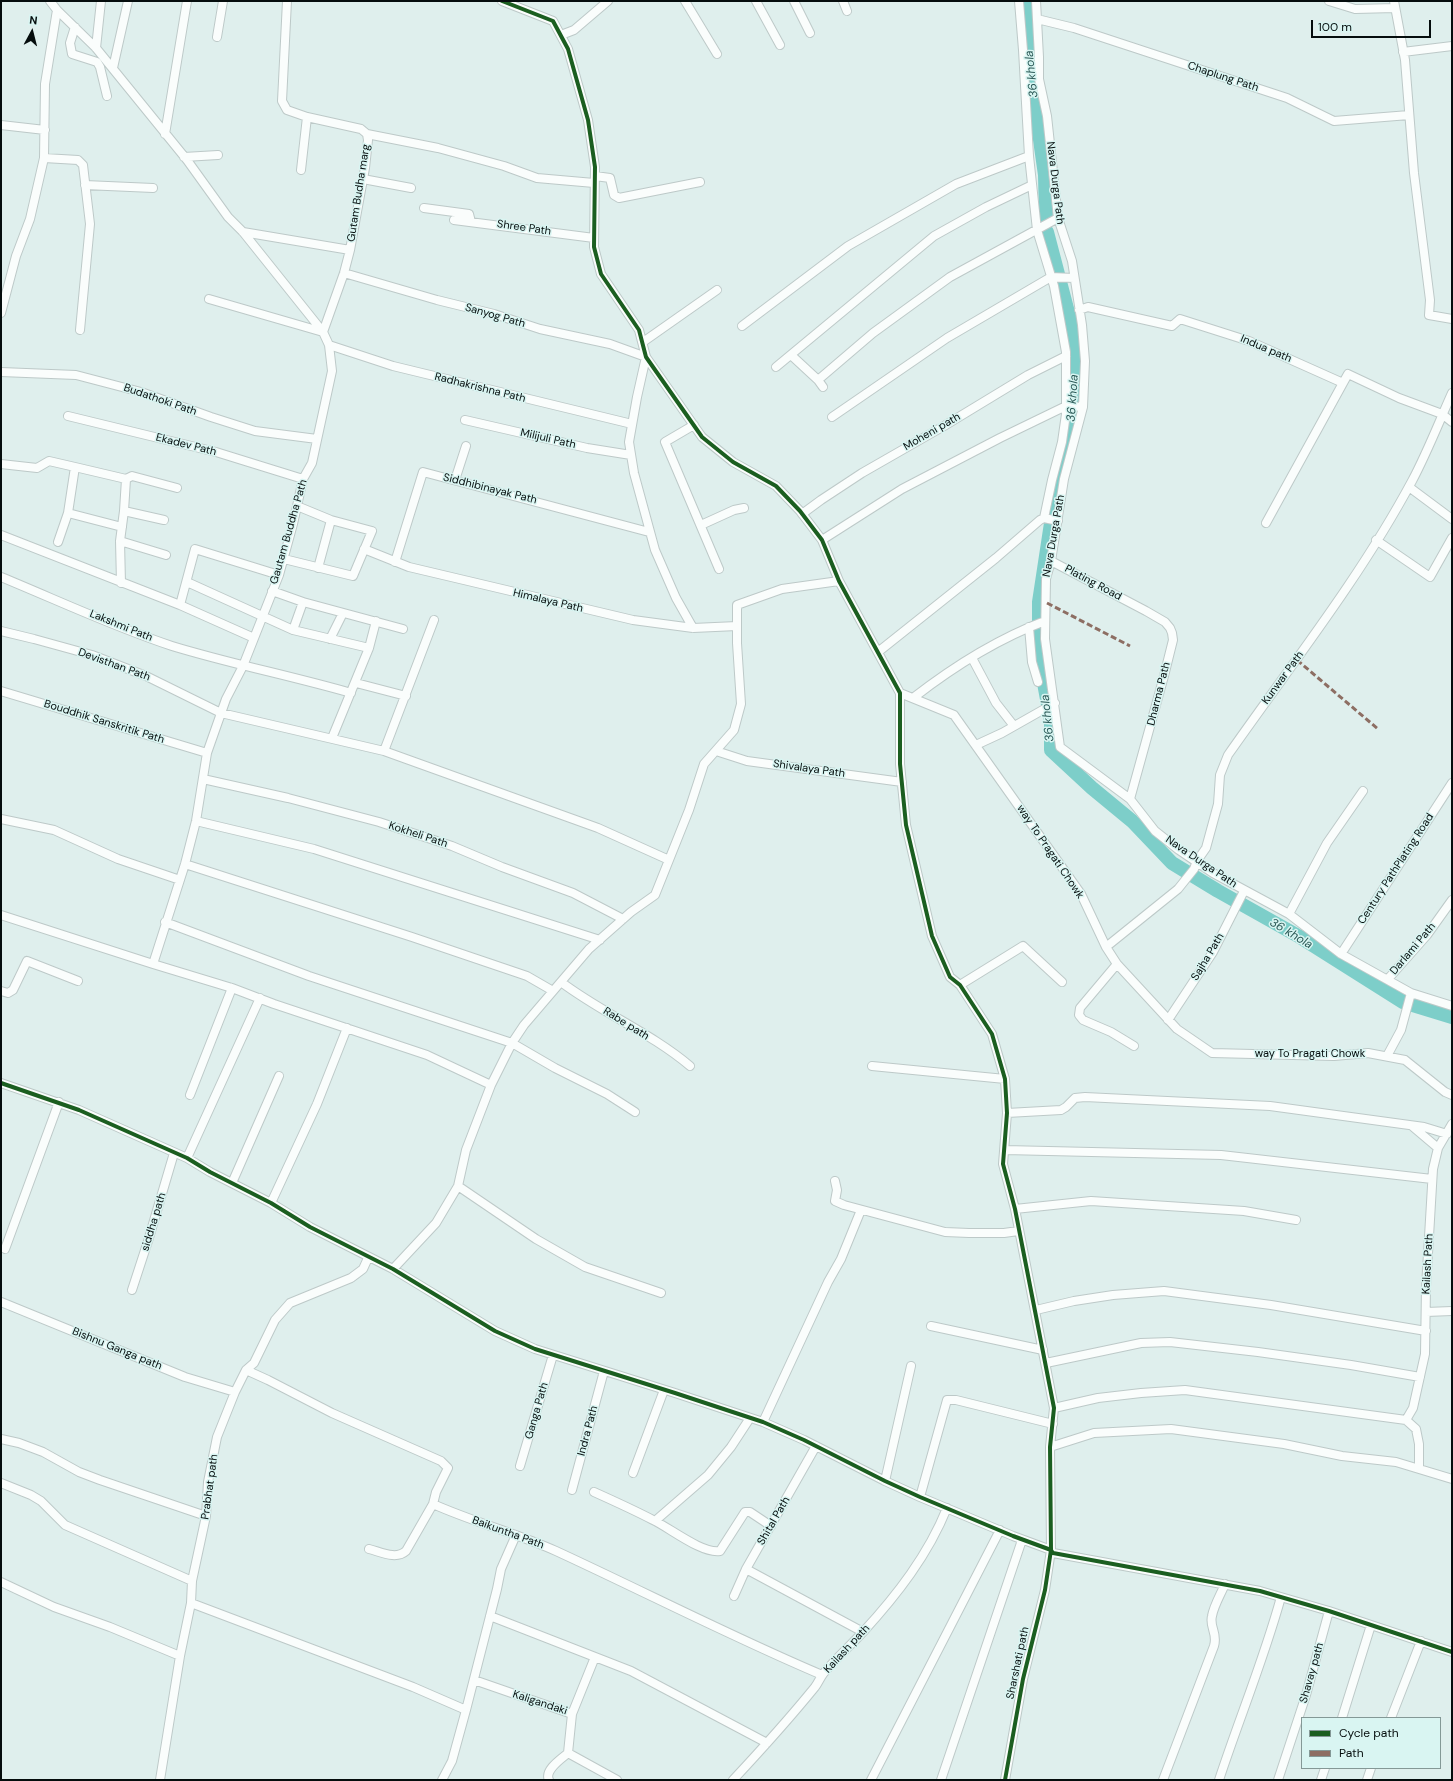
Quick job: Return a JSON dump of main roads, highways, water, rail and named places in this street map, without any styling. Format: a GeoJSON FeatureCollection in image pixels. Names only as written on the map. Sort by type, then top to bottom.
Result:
{"type":"FeatureCollection","features":[{"type":"Feature","properties":{"kind":"waterway","name":"36 khola"},"geometry":{"type":"LineString","coordinates":[[1027,1],[1029,63],[1045,175],[1046,217]]}},
{"type":"Feature","properties":{"kind":"waterway","name":"36 khola"},"geometry":{"type":"LineString","coordinates":[[1047,232],[1070,320],[1075,364],[1073,419],[1058,477],[1039,602],[1039,656],[1051,721],[1051,750],[1092,788],[1132,821],[1172,863],[1218,891],[1300,937],[1403,1002],[1452,1017]]}}]}
